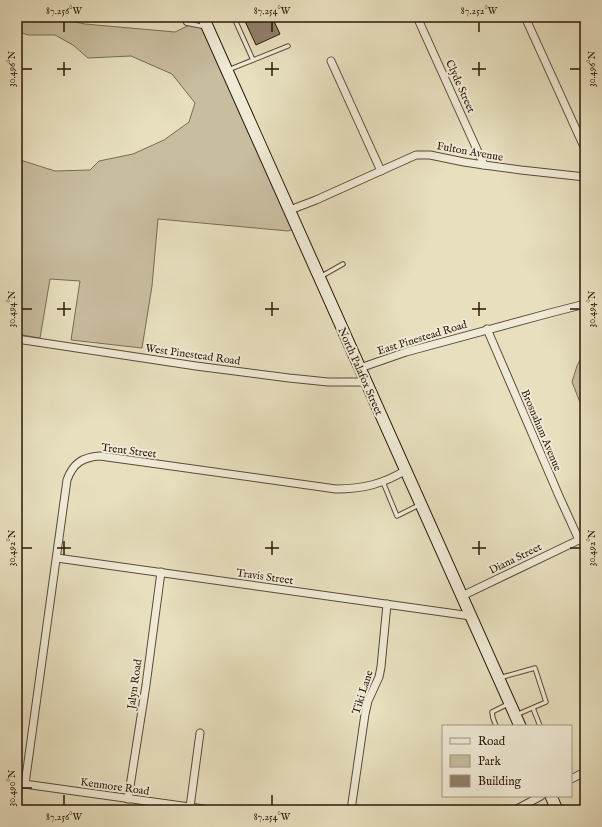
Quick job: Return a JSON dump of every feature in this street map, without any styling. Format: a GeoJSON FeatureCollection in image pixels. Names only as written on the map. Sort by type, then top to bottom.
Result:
{"type":"FeatureCollection","features":[{"type":"Feature","properties":{"kind":"main road","name":"North Palafox Street"},"geometry":{"type":"LineString","coordinates":[[204,20],[471,616],[509,703],[516,723]]}},
{"type":"Feature","properties":{"kind":"main road"},"geometry":{"type":"LineString","coordinates":[[551,797],[557,810]]}},
{"type":"Feature","properties":{"kind":"street","name":"Clyde Street"},"geometry":{"type":"LineString","coordinates":[[417,17],[484,165]]}},
{"type":"Feature","properties":{"kind":"street"},"geometry":{"type":"LineString","coordinates":[[525,17],[585,150]]}},
{"type":"Feature","properties":{"kind":"street"},"geometry":{"type":"LineString","coordinates":[[331,61],[381,171]]}},
{"type":"Feature","properties":{"kind":"street","name":"Fulton Avenue"},"geometry":{"type":"LineString","coordinates":[[290,210],[316,200],[416,155],[430,155],[484,165],[585,177]]}},
{"type":"Feature","properties":{"kind":"street","name":"East Pinestead Road"},"geometry":{"type":"LineString","coordinates":[[360,368],[406,352],[487,329],[585,304]]}},
{"type":"Feature","properties":{"kind":"street","name":"Brosnaham Avenue"},"geometry":{"type":"LineString","coordinates":[[487,329],[559,496],[583,540]]}},
{"type":"Feature","properties":{"kind":"street","name":"West Pinestead Road"},"geometry":{"type":"LineString","coordinates":[[17,339],[196,366],[290,378],[328,382],[366,382]]}},
{"type":"Feature","properties":{"kind":"street","name":"Trent Street"},"geometry":{"type":"LineString","coordinates":[[25,784],[67,480],[73,468],[79,462],[84,459],[100,456],[336,489],[361,488],[383,482],[406,470]]}},
{"type":"Feature","properties":{"kind":"street","name":"Diana Street"},"geometry":{"type":"LineString","coordinates":[[462,596],[583,540]]}},
{"type":"Feature","properties":{"kind":"street","name":"Travis Street"},"geometry":{"type":"LineString","coordinates":[[57,558],[471,616]]}},
{"type":"Feature","properties":{"kind":"street","name":"Jalyn Road"},"geometry":{"type":"LineString","coordinates":[[128,799],[146,686],[161,572]]}},
{"type":"Feature","properties":{"kind":"street","name":"Tiki Lane"},"geometry":{"type":"LineString","coordinates":[[351,810],[365,714],[368,701],[379,677],[381,667],[387,604]]}},
{"type":"Feature","properties":{"kind":"street"},"geometry":{"type":"LineString","coordinates":[[190,807],[200,733]]}},
{"type":"Feature","properties":{"kind":"street"},"geometry":{"type":"LineString","coordinates":[[572,778],[585,772]]}},
{"type":"Feature","properties":{"kind":"street","name":"Kenmore Road"},"geometry":{"type":"LineString","coordinates":[[17,783],[211,810]]}},
{"type":"Feature","properties":{"kind":"street"},"geometry":{"type":"LineString","coordinates":[[515,810],[539,797]]}},
{"type":"Feature","properties":{"kind":"lane"},"geometry":{"type":"LineString","coordinates":[[183,17],[186,23],[201,26],[204,20]]}},
{"type":"Feature","properties":{"kind":"lane"},"geometry":{"type":"LineString","coordinates":[[235,20],[253,60]]}},
{"type":"Feature","properties":{"kind":"lane"},"geometry":{"type":"LineString","coordinates":[[227,70],[288,46]]}},
{"type":"Feature","properties":{"kind":"lane"},"geometry":{"type":"LineString","coordinates":[[319,277],[344,264]]}},
{"type":"Feature","properties":{"kind":"lane"},"geometry":{"type":"LineString","coordinates":[[383,482],[396,516],[421,504]]}},
{"type":"Feature","properties":{"kind":"lane"},"geometry":{"type":"LineString","coordinates":[[498,678],[535,668],[546,702],[533,708],[516,723]]}},
{"type":"Feature","properties":{"kind":"lane"},"geometry":{"type":"LineString","coordinates":[[496,725],[492,712],[509,703]]}},
{"type":"Feature","properties":{"kind":"lane"},"geometry":{"type":"LineString","coordinates":[[533,708],[540,725]]}},
{"type":"Feature","properties":{"kind":"green space"},"geometry":{"type":"Polygon","coordinates":[[[17,17],[50,17],[85,24],[175,32],[200,20],[294,229],[288,231],[158,219],[152,286],[142,348],[71,340],[80,281],[50,279],[40,338],[17,334],[17,159],[55,171],[90,170],[99,161],[133,154],[164,140],[189,122],[195,103],[172,74],[131,56],[88,58],[73,45],[55,35],[28,35],[17,31],[17,17]]]}},
{"type":"Feature","properties":{"kind":"green space"},"geometry":{"type":"Polygon","coordinates":[[[585,349],[585,415],[572,382],[577,366],[585,349]]]}},
{"type":"Feature","properties":{"kind":"building"},"geometry":{"type":"Polygon","coordinates":[[[243,17],[272,17],[280,34],[256,45],[243,17]]]}}]}
